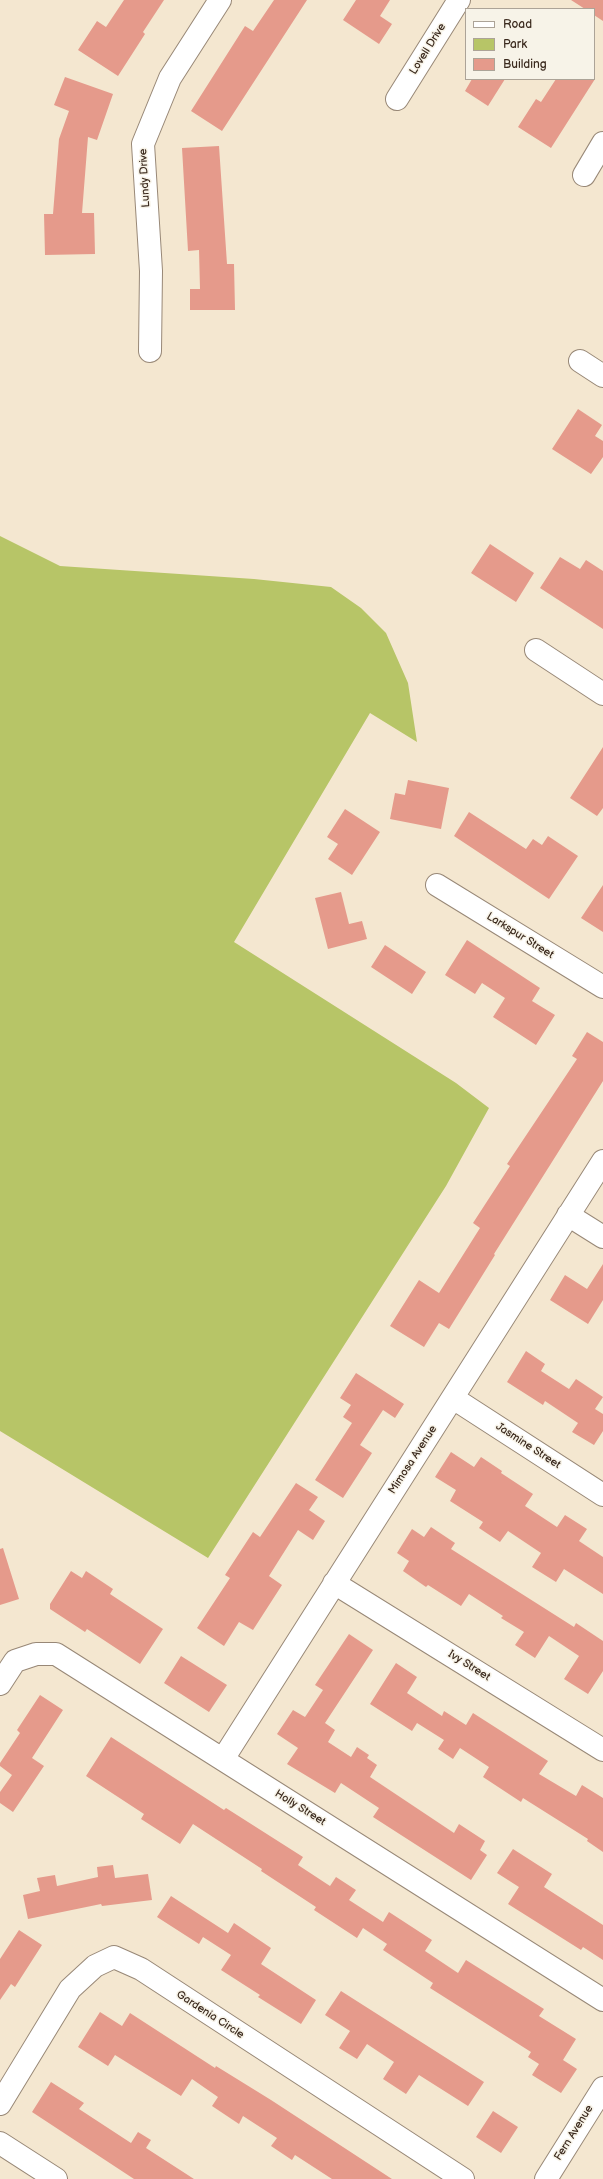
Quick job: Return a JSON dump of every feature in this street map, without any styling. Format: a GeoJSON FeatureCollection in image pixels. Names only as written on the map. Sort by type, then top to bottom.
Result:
{"type":"FeatureCollection","features":[{"type":"Feature","properties":{"kind":"street","name":"Lundy Drive"},"geometry":{"type":"LineString","coordinates":[[150,351],[151,271],[143,144],[170,78],[220,0]]}},
{"type":"Feature","properties":{"kind":"street","name":"Lovell Drive"},"geometry":{"type":"LineString","coordinates":[[397,99],[459,0]]}},
{"type":"Feature","properties":{"kind":"street"},"geometry":{"type":"LineString","coordinates":[[584,175],[603,142]]}},
{"type":"Feature","properties":{"kind":"street"},"geometry":{"type":"LineString","coordinates":[[580,361],[603,376]]}},
{"type":"Feature","properties":{"kind":"street"},"geometry":{"type":"LineString","coordinates":[[536,650],[603,694]]}},
{"type":"Feature","properties":{"kind":"street","name":"Larkspur Street"},"geometry":{"type":"LineString","coordinates":[[437,885],[603,987]]}},
{"type":"Feature","properties":{"kind":"street","name":"Mimosa Avenue"},"geometry":{"type":"LineString","coordinates":[[223,1759],[603,1161]]}},
{"type":"Feature","properties":{"kind":"street"},"geometry":{"type":"LineString","coordinates":[[568,1215],[603,1237]]}},
{"type":"Feature","properties":{"kind":"street","name":"Jasmine Street"},"geometry":{"type":"LineString","coordinates":[[453,1398],[603,1495]]}},
{"type":"Feature","properties":{"kind":"street","name":"Ivy Street"},"geometry":{"type":"LineString","coordinates":[[334,1583],[603,1750]]}},
{"type":"Feature","properties":{"kind":"street","name":"Holly Street"},"geometry":{"type":"LineString","coordinates":[[0,1684],[15,1662],[36,1654],[56,1654],[603,2000]]}},
{"type":"Feature","properties":{"kind":"street","name":"Gardenia Circle"},"geometry":{"type":"LineString","coordinates":[[0,2104],[70,1989],[95,1966],[114,1958],[141,1969],[463,2179]]}},
{"type":"Feature","properties":{"kind":"street","name":"Fern Avenue"},"geometry":{"type":"LineString","coordinates":[[546,2179],[603,2088]]}},
{"type":"Feature","properties":{"kind":"street"},"geometry":{"type":"LineString","coordinates":[[0,2143],[56,2179]]}},
{"type":"Feature","properties":{"kind":"green space"},"geometry":{"type":"Polygon","coordinates":[[[0,536],[60,566],[254,579],[331,587],[361,608],[386,633],[408,683],[417,742],[370,713],[234,942],[456,1083],[489,1108],[446,1186],[208,1558],[0,1431],[0,536]]]}},
{"type":"Feature","properties":{"kind":"building"},"geometry":{"type":"Polygon","coordinates":[[[124,0],[164,0],[143,32],[145,34],[118,76],[78,50],[97,21],[106,27],[124,0]]]}},
{"type":"Feature","properties":{"kind":"building"},"geometry":{"type":"Polygon","coordinates":[[[274,0],[307,0],[222,131],[191,111],[245,26],[253,31],[274,0]]]}},
{"type":"Feature","properties":{"kind":"building"},"geometry":{"type":"Polygon","coordinates":[[[356,0],[390,0],[380,16],[392,24],[379,44],[343,20],[356,0]]]}},
{"type":"Feature","properties":{"kind":"building"},"geometry":{"type":"Polygon","coordinates":[[[571,0],[603,0],[603,21],[595,16],[595,8],[583,8],[571,0]]]}},
{"type":"Feature","properties":{"kind":"building"},"geometry":{"type":"Polygon","coordinates":[[[65,77],[113,94],[97,140],[88,137],[82,213],[94,213],[95,254],[45,255],[44,214],[53,214],[59,139],[69,111],[54,105],[65,77]]]}},
{"type":"Feature","properties":{"kind":"building"},"geometry":{"type":"Polygon","coordinates":[[[471,80],[504,80],[488,106],[465,91],[471,80]]]}},
{"type":"Feature","properties":{"kind":"building"},"geometry":{"type":"Polygon","coordinates":[[[555,80],[594,80],[551,148],[518,127],[536,99],[541,102],[555,80]]]}},
{"type":"Feature","properties":{"kind":"building"},"geometry":{"type":"Polygon","coordinates":[[[219,146],[227,264],[234,264],[235,310],[190,310],[190,289],[200,289],[199,250],[188,251],[182,148],[219,146]]]}},
{"type":"Feature","properties":{"kind":"building"},"geometry":{"type":"Polygon","coordinates":[[[578,409],[602,425],[595,436],[603,441],[603,457],[591,474],[552,449],[578,409]]]}},
{"type":"Feature","properties":{"kind":"building"},"geometry":{"type":"Polygon","coordinates":[[[490,544],[534,573],[516,602],[471,573],[490,544]]]}},
{"type":"Feature","properties":{"kind":"building"},"geometry":{"type":"Polygon","coordinates":[[[560,557],[580,569],[586,560],[603,571],[603,629],[540,588],[560,557]]]}},
{"type":"Feature","properties":{"kind":"building"},"geometry":{"type":"Polygon","coordinates":[[[603,747],[603,808],[597,816],[570,798],[603,747]]]}},
{"type":"Feature","properties":{"kind":"building"},"geometry":{"type":"Polygon","coordinates":[[[408,780],[449,788],[441,829],[390,819],[395,793],[405,795],[408,780]]]}},
{"type":"Feature","properties":{"kind":"building"},"geometry":{"type":"Polygon","coordinates":[[[345,809],[380,832],[352,875],[328,859],[338,844],[327,837],[345,809]]]}},
{"type":"Feature","properties":{"kind":"building"},"geometry":{"type":"Polygon","coordinates":[[[469,812],[526,849],[533,839],[542,845],[548,836],[578,856],[549,899],[454,836],[469,812]]]}},
{"type":"Feature","properties":{"kind":"building"},"geometry":{"type":"Polygon","coordinates":[[[603,885],[603,932],[581,918],[603,885]]]}},
{"type":"Feature","properties":{"kind":"building"},"geometry":{"type":"Polygon","coordinates":[[[341,892],[349,924],[362,921],[367,939],[328,949],[315,898],[341,892]]]}},
{"type":"Feature","properties":{"kind":"building"},"geometry":{"type":"Polygon","coordinates":[[[467,940],[540,988],[532,1001],[555,1015],[536,1045],[493,1017],[505,998],[482,983],[475,994],[445,975],[467,940]]]}},
{"type":"Feature","properties":{"kind":"building"},"geometry":{"type":"Polygon","coordinates":[[[385,945],[426,972],[412,994],[371,967],[385,945]]]}},
{"type":"Feature","properties":{"kind":"building"},"geometry":{"type":"Polygon","coordinates":[[[587,1032],[603,1042],[603,1081],[494,1254],[495,1255],[449,1329],[439,1323],[424,1347],[390,1326],[419,1280],[439,1293],[480,1228],[473,1223],[510,1166],[507,1164],[577,1059],[572,1056],[587,1032]]]}},
{"type":"Feature","properties":{"kind":"building"},"geometry":{"type":"Polygon","coordinates":[[[603,1264],[603,1300],[588,1324],[550,1300],[565,1275],[587,1289],[603,1264]]]}},
{"type":"Feature","properties":{"kind":"building"},"geometry":{"type":"Polygon","coordinates":[[[526,1351],[545,1364],[541,1371],[569,1389],[576,1379],[603,1397],[595,1409],[603,1414],[603,1431],[594,1445],[572,1432],[578,1423],[545,1401],[543,1405],[507,1382],[526,1351]]]}},
{"type":"Feature","properties":{"kind":"building"},"geometry":{"type":"Polygon","coordinates":[[[356,1373],[404,1404],[395,1418],[383,1410],[360,1445],[372,1453],[343,1498],[315,1480],[352,1423],[343,1417],[351,1405],[340,1398],[356,1373]]]}},
{"type":"Feature","properties":{"kind":"building"},"geometry":{"type":"Polygon","coordinates":[[[451,1452],[474,1467],[481,1457],[502,1471],[501,1473],[533,1494],[525,1506],[557,1527],[565,1515],[587,1529],[579,1541],[603,1557],[603,1594],[564,1569],[556,1582],[532,1567],[541,1553],[508,1531],[500,1542],[479,1528],[483,1522],[450,1501],[456,1490],[435,1477],[451,1452]]]}},
{"type":"Feature","properties":{"kind":"building"},"geometry":{"type":"Polygon","coordinates":[[[296,1483],[318,1497],[309,1510],[325,1521],[313,1540],[298,1530],[269,1576],[282,1585],[253,1630],[239,1622],[224,1646],[197,1628],[230,1578],[225,1575],[253,1532],[260,1537],[296,1483]]]}},
{"type":"Feature","properties":{"kind":"building"},"geometry":{"type":"Polygon","coordinates":[[[431,1527],[455,1543],[451,1549],[574,1627],[576,1623],[603,1641],[603,1671],[588,1694],[564,1679],[579,1656],[549,1636],[535,1658],[515,1645],[524,1632],[501,1618],[503,1616],[469,1594],[461,1606],[428,1585],[426,1587],[403,1571],[409,1561],[397,1553],[412,1529],[424,1537],[431,1527]]]}},
{"type":"Feature","properties":{"kind":"building"},"geometry":{"type":"Polygon","coordinates":[[[3,1548],[19,1599],[0,1605],[0,1549],[3,1548]]]}},
{"type":"Feature","properties":{"kind":"building"},"geometry":{"type":"Polygon","coordinates":[[[71,1571],[82,1578],[86,1571],[113,1589],[110,1594],[163,1629],[140,1664],[87,1629],[85,1632],[50,1609],[50,1604],[71,1571]]]}},
{"type":"Feature","properties":{"kind":"building"},"geometry":{"type":"Polygon","coordinates":[[[349,1634],[373,1650],[325,1723],[335,1730],[328,1742],[351,1757],[357,1747],[369,1755],[367,1758],[377,1765],[370,1777],[454,1833],[459,1824],[485,1841],[480,1850],[487,1855],[471,1880],[373,1817],[379,1808],[341,1783],[335,1793],[287,1764],[298,1748],[277,1734],[293,1710],[305,1717],[323,1690],[315,1685],[349,1634]]]}},
{"type":"Feature","properties":{"kind":"building"},"geometry":{"type":"Polygon","coordinates":[[[181,1656],[227,1685],[209,1712],[164,1683],[181,1656]]]}},
{"type":"Feature","properties":{"kind":"building"},"geometry":{"type":"Polygon","coordinates":[[[396,1663],[417,1677],[407,1693],[442,1716],[444,1711],[466,1725],[473,1713],[548,1761],[539,1774],[576,1796],[582,1785],[603,1798],[603,1852],[587,1841],[588,1839],[523,1798],[521,1802],[483,1777],[489,1767],[460,1748],[453,1759],[438,1749],[444,1740],[417,1723],[412,1731],[370,1704],[396,1663]]]}},
{"type":"Feature","properties":{"kind":"building"},"geometry":{"type":"Polygon","coordinates":[[[40,1695],[63,1710],[32,1758],[44,1766],[13,1812],[0,1803],[0,1792],[12,1775],[0,1766],[0,1763],[20,1733],[17,1730],[40,1695]]]}},
{"type":"Feature","properties":{"kind":"building"},"geometry":{"type":"Polygon","coordinates":[[[111,1737],[224,1810],[226,1808],[303,1857],[298,1865],[330,1886],[336,1877],[356,1890],[349,1900],[383,1922],[389,1912],[432,1940],[425,1951],[458,1973],[466,1960],[544,2009],[539,2016],[576,2039],[563,2060],[577,2069],[561,2093],[532,2075],[539,2064],[528,2057],[531,2052],[430,1988],[433,1983],[383,1950],[387,1944],[363,1928],[357,1938],[314,1910],[316,1907],[261,1871],[262,1869],[193,1824],[180,1844],[141,1819],[144,1814],[86,1776],[111,1737]]]}},
{"type":"Feature","properties":{"kind":"building"},"geometry":{"type":"Polygon","coordinates":[[[513,1849],[552,1874],[544,1887],[603,1925],[603,1960],[583,1947],[581,1950],[508,1904],[519,1887],[497,1873],[513,1849]]]}},
{"type":"Feature","properties":{"kind":"building"},"geometry":{"type":"Polygon","coordinates":[[[113,1865],[115,1878],[148,1874],[152,1900],[102,1906],[101,1904],[28,1919],[23,1895],[40,1891],[37,1878],[55,1875],[57,1886],[98,1877],[97,1867],[113,1865]]]}},
{"type":"Feature","properties":{"kind":"building"},"geometry":{"type":"Polygon","coordinates":[[[171,1896],[228,1933],[234,1923],[271,1948],[261,1964],[316,2000],[301,2024],[258,1997],[260,1995],[221,1970],[231,1955],[203,1937],[199,1944],[157,1917],[171,1896]]]}},
{"type":"Feature","properties":{"kind":"building"},"geometry":{"type":"Polygon","coordinates":[[[19,1930],[42,1945],[15,1987],[11,1984],[0,2000],[0,1959],[19,1930]]]}},
{"type":"Feature","properties":{"kind":"building"},"geometry":{"type":"Polygon","coordinates":[[[341,1991],[484,2082],[468,2106],[419,2075],[406,2094],[383,2079],[394,2062],[367,2044],[357,2059],[339,2048],[350,2031],[325,2015],[341,1991]]]}},
{"type":"Feature","properties":{"kind":"building"},"geometry":{"type":"Polygon","coordinates":[[[100,2012],[122,2026],[130,2013],[215,2068],[216,2066],[271,2100],[392,2179],[332,2179],[295,2155],[292,2160],[271,2146],[277,2138],[243,2116],[239,2124],[212,2106],[218,2097],[192,2079],[181,2096],[115,2055],[108,2066],[78,2047],[100,2012]]]}},
{"type":"Feature","properties":{"kind":"building"},"geometry":{"type":"Polygon","coordinates":[[[51,2082],[84,2103],[79,2109],[131,2143],[138,2132],[151,2140],[146,2148],[194,2179],[134,2179],[32,2112],[51,2082]]]}},
{"type":"Feature","properties":{"kind":"building"},"geometry":{"type":"Polygon","coordinates":[[[493,2111],[518,2127],[501,2153],[476,2137],[493,2111]]]}}]}
